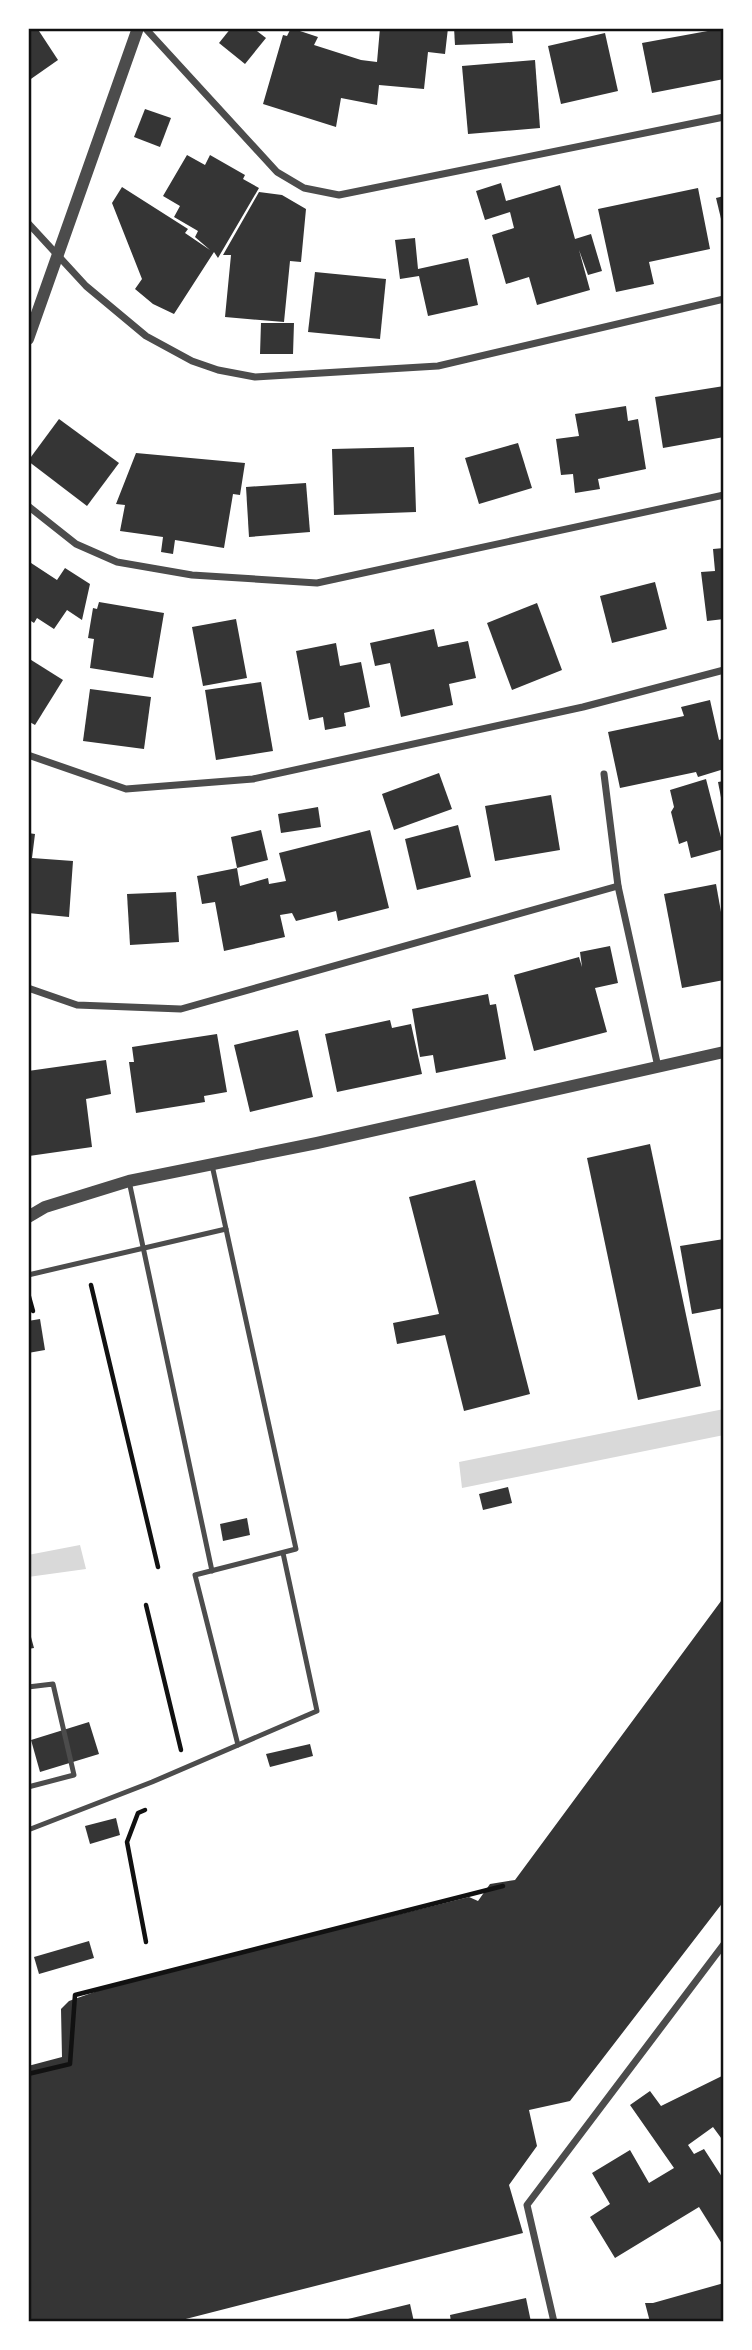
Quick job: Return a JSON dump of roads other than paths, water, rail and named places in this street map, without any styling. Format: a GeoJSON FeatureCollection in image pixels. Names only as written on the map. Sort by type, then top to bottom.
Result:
{"type":"FeatureCollection","features":[{"type":"Feature","properties":{"kind":"street"},"geometry":{"type":"LineString","coordinates":[[28,340],[138,28]]}},
{"type":"Feature","properties":{"kind":"street"},"geometry":{"type":"LineString","coordinates":[[145,28],[277,172],[304,188],[340,195],[724,117]]}},
{"type":"Feature","properties":{"kind":"street"},"geometry":{"type":"LineString","coordinates":[[28,223],[86,286],[146,336],[192,361],[218,370],[254,377],[438,366],[724,299]]}},
{"type":"Feature","properties":{"kind":"street"},"geometry":{"type":"LineString","coordinates":[[28,506],[76,544],[117,562],[192,575],[317,583],[724,495]]}},
{"type":"Feature","properties":{"kind":"street"},"geometry":{"type":"LineString","coordinates":[[28,755],[126,789],[253,779],[583,706],[724,670]]}},
{"type":"Feature","properties":{"kind":"street"},"geometry":{"type":"LineString","coordinates":[[604,774],[618,886],[658,1067]]}},
{"type":"Feature","properties":{"kind":"street"},"geometry":{"type":"LineString","coordinates":[[28,988],[77,1005],[181,1009],[618,886]]}},
{"type":"Feature","properties":{"kind":"street"},"geometry":{"type":"LineString","coordinates":[[28,1217],[45,1207],[129,1181],[317,1143],[724,1052]]}},
{"type":"Feature","properties":{"kind":"street"},"geometry":{"type":"LineString","coordinates":[[28,1207],[45,1207]]}},
{"type":"Feature","properties":{"kind":"street"},"geometry":{"type":"LineString","coordinates":[[554,2322],[527,2205],[724,1944]]}},
{"type":"Feature","properties":{"kind":"lane"},"geometry":{"type":"LineString","coordinates":[[212,1164],[296,1549],[195,1575],[238,1745]]}},
{"type":"Feature","properties":{"kind":"lane"},"geometry":{"type":"LineString","coordinates":[[129,1181],[212,1571]]}},
{"type":"Feature","properties":{"kind":"lane"},"geometry":{"type":"LineString","coordinates":[[28,1275],[226,1229]]}},
{"type":"Feature","properties":{"kind":"lane"},"geometry":{"type":"LineString","coordinates":[[28,1830],[152,1782],[317,1712],[283,1553]]}},
{"type":"Feature","properties":{"kind":"lane"},"geometry":{"type":"LineString","coordinates":[[28,1687],[53,1684],[74,1775],[28,1787]]}}]}
